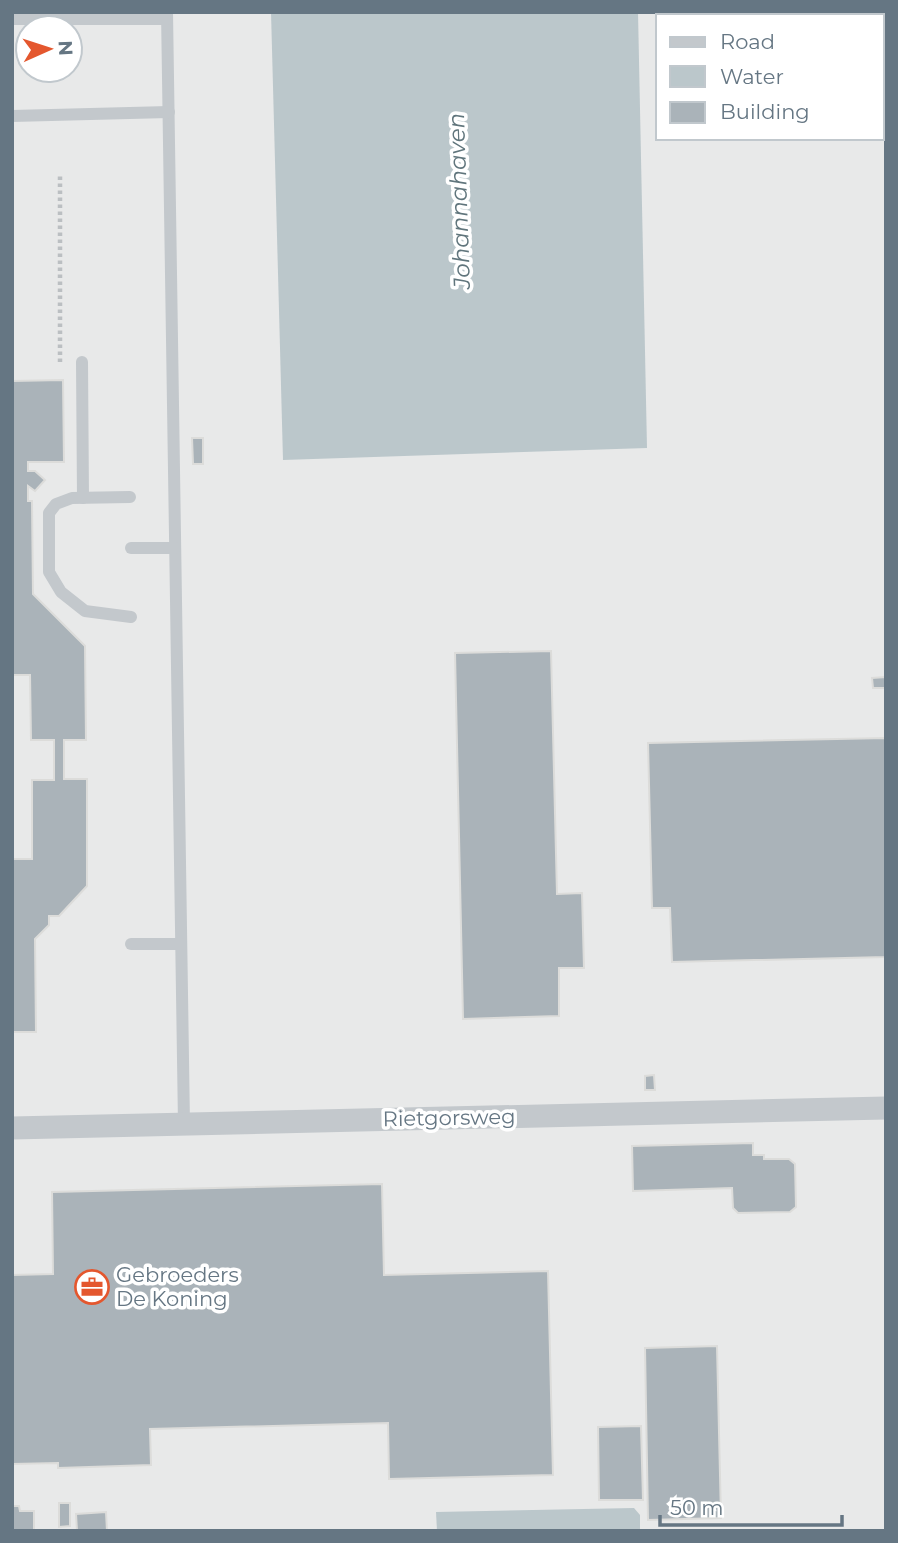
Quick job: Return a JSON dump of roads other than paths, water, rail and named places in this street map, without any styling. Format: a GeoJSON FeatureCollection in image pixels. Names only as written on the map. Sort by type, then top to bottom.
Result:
{"type":"FeatureCollection","features":[{"type":"Feature","properties":{"kind":"street","name":"Rietgorsweg"},"geometry":{"type":"LineString","coordinates":[[12,1128],[886,1108]]}},
{"type":"Feature","properties":{"kind":"lane"},"geometry":{"type":"LineString","coordinates":[[12,19],[167,15],[184,1124]]}},
{"type":"Feature","properties":{"kind":"lane"},"geometry":{"type":"LineString","coordinates":[[12,116],[169,112]]}},
{"type":"Feature","properties":{"kind":"lane"},"geometry":{"type":"LineString","coordinates":[[82,362],[82,498]]}},
{"type":"Feature","properties":{"kind":"lane"},"geometry":{"type":"LineString","coordinates":[[130,497],[82,498],[56,505],[49,513],[49,572],[61,592],[85,611],[131,617]]}},
{"type":"Feature","properties":{"kind":"lane"},"geometry":{"type":"LineString","coordinates":[[131,548],[175,548]]}},
{"type":"Feature","properties":{"kind":"lane"},"geometry":{"type":"LineString","coordinates":[[131,944],[181,944]]}},
{"type":"Feature","properties":{"kind":"water","name":"Johannahaven"},"geometry":{"type":"Polygon","coordinates":[[[271,12],[638,12],[647,448],[283,460],[271,12]]]}},
{"type":"Feature","properties":{"kind":"water"},"geometry":{"type":"Polygon","coordinates":[[[634,1508],[640,1515],[640,1531],[437,1531],[436,1512],[634,1508]]]}},
{"type":"Feature","properties":{"kind":"place","name":"Gebroeders De Koning"},"geometry":{"type":"Point","coordinates":[92,1287]}}]}
